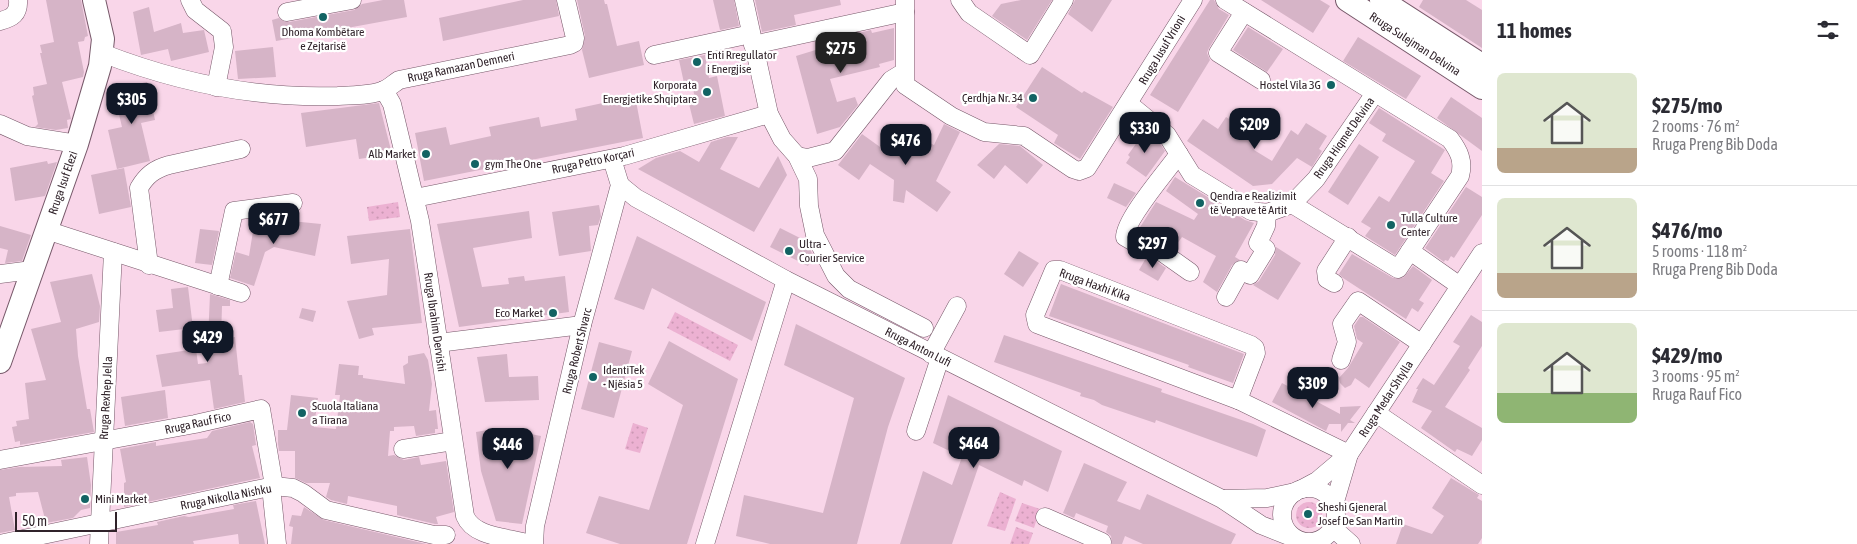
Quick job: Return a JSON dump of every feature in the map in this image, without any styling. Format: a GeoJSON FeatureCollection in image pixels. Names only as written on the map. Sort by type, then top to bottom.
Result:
{"type":"FeatureCollection","features":[{"type":"Feature","properties":{"kind":"main road","name":"Rruga Isuf Elezi"},"geometry":{"type":"LineString","coordinates":[[0,362],[76,144],[102,53],[99,0]]}},
{"type":"Feature","properties":{"kind":"main road","name":"Rruga Sulejman Delvina"},"geometry":{"type":"LineString","coordinates":[[1347,0],[1482,88]]}},
{"type":"Feature","properties":{"kind":"main road","name":"Rruga Sulejman Delvina"},"geometry":{"type":"LineString","coordinates":[[1381,0],[1482,65]]}},
{"type":"Feature","properties":{"kind":"street"},"geometry":{"type":"LineString","coordinates":[[0,21],[17,13],[18,0]]}},
{"type":"Feature","properties":{"kind":"street"},"geometry":{"type":"LineString","coordinates":[[190,0],[195,10],[222,31],[224,47],[216,87]]}},
{"type":"Feature","properties":{"kind":"street"},"geometry":{"type":"LineString","coordinates":[[287,12],[317,3],[352,0]]}},
{"type":"Feature","properties":{"kind":"street","name":"Rruga Ramazan Demneri"},"geometry":{"type":"LineString","coordinates":[[102,53],[156,72],[216,87],[262,94],[301,96],[351,95],[384,90],[399,80],[570,45],[574,43],[575,38],[566,0]]}},
{"type":"Feature","properties":{"kind":"street"},"geometry":{"type":"LineString","coordinates":[[744,0],[769,114],[782,139],[797,156],[808,179],[809,206],[815,235],[836,276],[849,289],[924,328]]}},
{"type":"Feature","properties":{"kind":"street"},"geometry":{"type":"LineString","coordinates":[[960,0],[969,13],[1030,55],[1064,0]]}},
{"type":"Feature","properties":{"kind":"street","name":"Rruga Jusuf Vrioni"},"geometry":{"type":"LineString","coordinates":[[904,72],[904,85],[951,116],[984,132],[1024,136],[1073,169],[1079,171],[1087,168],[1193,0]]}},
{"type":"Feature","properties":{"kind":"street"},"geometry":{"type":"LineString","coordinates":[[1224,0],[1450,139],[1460,152],[1462,168],[1460,176],[1398,269],[1292,204]]}},
{"type":"Feature","properties":{"kind":"street"},"geometry":{"type":"LineString","coordinates":[[654,55],[752,40],[905,6],[904,72],[892,80],[835,151],[808,158],[797,156]]}},
{"type":"Feature","properties":{"kind":"street"},"geometry":{"type":"LineString","coordinates":[[1244,12],[1218,53],[1261,80]]}},
{"type":"Feature","properties":{"kind":"street","name":"Rruga Ibrahim Dervishi"},"geometry":{"type":"LineString","coordinates":[[384,90],[392,104],[415,198],[430,281],[453,441],[468,522]]}},
{"type":"Feature","properties":{"kind":"street","name":"Rruga Hiqmet Delvina"},"geometry":{"type":"LineString","coordinates":[[1267,213],[1292,204],[1316,179],[1375,93]]}},
{"type":"Feature","properties":{"kind":"street"},"geometry":{"type":"LineString","coordinates":[[1129,104],[1158,127],[1179,154],[1192,175],[1251,212],[1267,213],[1266,226],[1258,243],[1266,249],[1250,275],[1241,270],[1226,297]]}},
{"type":"Feature","properties":{"kind":"street","name":"Rruga Petro Korçari"},"geometry":{"type":"LineString","coordinates":[[415,198],[612,158],[769,114]]}},
{"type":"Feature","properties":{"kind":"street"},"geometry":{"type":"LineString","coordinates":[[0,124],[27,136],[76,144]]}},
{"type":"Feature","properties":{"kind":"street"},"geometry":{"type":"LineString","coordinates":[[149,265],[138,188],[158,168],[241,149]]}},
{"type":"Feature","properties":{"kind":"street"},"geometry":{"type":"LineString","coordinates":[[1179,154],[1135,214],[1125,231],[1125,237],[1144,248],[1149,243],[1190,272]]}},
{"type":"Feature","properties":{"kind":"street"},"geometry":{"type":"LineString","coordinates":[[612,158],[620,184]]}},
{"type":"Feature","properties":{"kind":"street","name":"Rruga Anton Lufi"},"geometry":{"type":"LineString","coordinates":[[620,184],[636,198],[786,280],[1222,499],[1261,525],[1296,541]]}},
{"type":"Feature","properties":{"kind":"street","name":"Rruga Robert Shvarc"},"geometry":{"type":"LineString","coordinates":[[534,544],[535,526],[582,325],[620,184]]}},
{"type":"Feature","properties":{"kind":"street"},"geometry":{"type":"LineString","coordinates":[[218,286],[234,210],[293,203]]}},
{"type":"Feature","properties":{"kind":"street"},"geometry":{"type":"LineString","coordinates":[[46,230],[149,265],[241,293]]}},
{"type":"Feature","properties":{"kind":"street"},"geometry":{"type":"LineString","coordinates":[[1334,283],[1327,279],[1326,272],[1348,237]]}},
{"type":"Feature","properties":{"kind":"street"},"geometry":{"type":"LineString","coordinates":[[1410,251],[1460,286]]}},
{"type":"Feature","properties":{"kind":"street","name":"Rruga Rexhep Jella"},"geometry":{"type":"LineString","coordinates":[[100,544],[113,252]]}},
{"type":"Feature","properties":{"kind":"street","name":"Rruga Medar Shtylla"},"geometry":{"type":"LineString","coordinates":[[1334,505],[1350,454],[1482,253]]}},
{"type":"Feature","properties":{"kind":"street"},"geometry":{"type":"LineString","coordinates":[[0,274],[32,270]]}},
{"type":"Feature","properties":{"kind":"street","name":"Rruga Haxhi Kika"},"geometry":{"type":"LineString","coordinates":[[1238,400],[1256,353],[1255,348],[1251,345],[1060,270],[1054,270],[1051,274],[1035,315],[1037,324],[1238,400],[1350,454]]}},
{"type":"Feature","properties":{"kind":"street"},"geometry":{"type":"LineString","coordinates":[[705,544],[786,280]]}},
{"type":"Feature","properties":{"kind":"street"},"geometry":{"type":"LineString","coordinates":[[1341,360],[1347,342],[1342,324],[1358,301],[1422,344]]}},
{"type":"Feature","properties":{"kind":"street"},"geometry":{"type":"LineString","coordinates":[[916,431],[936,356],[957,306]]}},
{"type":"Feature","properties":{"kind":"street"},"geometry":{"type":"LineString","coordinates":[[438,343],[582,325]]}},
{"type":"Feature","properties":{"kind":"street","name":"Rruga Rauf Fico"},"geometry":{"type":"LineString","coordinates":[[0,460],[195,424],[261,409],[274,486],[272,496],[277,544]]}},
{"type":"Feature","properties":{"kind":"street"},"geometry":{"type":"LineString","coordinates":[[1376,412],[1482,485]]}},
{"type":"Feature","properties":{"kind":"street"},"geometry":{"type":"LineString","coordinates":[[404,449],[453,441]]}},
{"type":"Feature","properties":{"kind":"street","name":"Rruga Medar Shtylla"},"geometry":{"type":"LineString","coordinates":[[1299,491],[1317,481],[1350,454]]}},
{"type":"Feature","properties":{"kind":"street","name":"Rruga Nikolla Nishku"},"geometry":{"type":"LineString","coordinates":[[0,544],[274,486],[293,488],[326,510],[444,539]]}},
{"type":"Feature","properties":{"kind":"street"},"geometry":{"type":"LineString","coordinates":[[1328,537],[1336,512],[1330,498],[1318,490],[1299,491],[1285,504],[1282,518],[1288,533],[1296,541],[1308,543],[1328,537],[1351,544]]}},
{"type":"Feature","properties":{"kind":"street","name":"Rruga Anton Lufi"},"geometry":{"type":"LineString","coordinates":[[1222,499],[1256,499],[1299,491]]}},
{"type":"Feature","properties":{"kind":"street"},"geometry":{"type":"LineString","coordinates":[[1045,517],[1102,542]]}},
{"type":"Feature","properties":{"kind":"street"},"geometry":{"type":"LineString","coordinates":[[444,539],[468,522],[479,531],[530,544]]}},
{"type":"Feature","properties":{"kind":"shaded area"},"geometry":{"type":"Polygon","coordinates":[[[398,202],[400,217],[369,221],[367,207],[398,202]]]}},
{"type":"Feature","properties":{"kind":"shaded area"},"geometry":{"type":"Polygon","coordinates":[[[675,312],[738,345],[730,361],[667,328],[675,312]]]}},
{"type":"Feature","properties":{"kind":"shaded area"},"geometry":{"type":"Polygon","coordinates":[[[633,423],[648,428],[640,453],[625,449],[633,423]]]}},
{"type":"Feature","properties":{"kind":"shaded area"},"geometry":{"type":"Polygon","coordinates":[[[1000,492],[1016,499],[1005,531],[987,526],[1000,492]]]}},
{"type":"Feature","properties":{"kind":"shaded area"},"geometry":{"type":"Polygon","coordinates":[[[1309,502],[1318,506],[1322,515],[1318,524],[1309,528],[1300,524],[1296,515],[1300,506],[1309,502]]]}},
{"type":"Feature","properties":{"kind":"shaded area"},"geometry":{"type":"Polygon","coordinates":[[[1022,503],[1040,509],[1034,528],[1015,521],[1022,503]]]}},
{"type":"Feature","properties":{"kind":"shaded area"},"geometry":{"type":"Polygon","coordinates":[[[1016,527],[1033,533],[1029,544],[1010,544],[1016,527]]]}},
{"type":"Feature","properties":{"kind":"building"},"geometry":{"type":"Polygon","coordinates":[[[46,0],[81,0],[88,36],[85,37],[84,41],[78,42],[84,72],[83,77],[62,82],[71,119],[67,120],[68,128],[56,130],[35,127],[38,124],[32,96],[34,95],[33,87],[47,84],[40,45],[54,42],[46,0]]]}},
{"type":"Feature","properties":{"kind":"building"},"geometry":{"type":"Polygon","coordinates":[[[383,0],[404,0],[407,17],[276,41],[272,20],[279,18],[289,22],[354,10],[362,4],[383,0]]]}},
{"type":"Feature","properties":{"kind":"building"},"geometry":{"type":"Polygon","coordinates":[[[523,0],[556,0],[559,16],[443,41],[439,18],[523,0]]]}},
{"type":"Feature","properties":{"kind":"building"},"geometry":{"type":"Polygon","coordinates":[[[577,0],[604,0],[605,4],[607,4],[617,46],[639,41],[644,65],[589,78],[582,50],[585,36],[577,0]]]}},
{"type":"Feature","properties":{"kind":"building"},"geometry":{"type":"Polygon","coordinates":[[[713,0],[734,0],[739,26],[720,30],[713,0]]]}},
{"type":"Feature","properties":{"kind":"building"},"geometry":{"type":"Polygon","coordinates":[[[755,0],[840,0],[841,5],[794,15],[796,25],[762,32],[755,0]]]}},
{"type":"Feature","properties":{"kind":"building"},"geometry":{"type":"Polygon","coordinates":[[[1021,0],[1052,0],[1027,40],[992,16],[1001,4],[1021,0]]]}},
{"type":"Feature","properties":{"kind":"building"},"geometry":{"type":"Polygon","coordinates":[[[1075,0],[1112,0],[1092,32],[1068,14],[1075,0]]]}},
{"type":"Feature","properties":{"kind":"building"},"geometry":{"type":"Polygon","coordinates":[[[1210,0],[1214,0],[1219,9],[1229,15],[1209,48],[1207,53],[1210,60],[1178,112],[1150,95],[1210,0]]]}},
{"type":"Feature","properties":{"kind":"building"},"geometry":{"type":"Polygon","coordinates":[[[1261,0],[1320,0],[1330,6],[1313,33],[1261,0]]]}},
{"type":"Feature","properties":{"kind":"building"},"geometry":{"type":"Polygon","coordinates":[[[1423,0],[1466,0],[1482,10],[1482,48],[1419,7],[1423,0]]]}},
{"type":"Feature","properties":{"kind":"building"},"geometry":{"type":"Polygon","coordinates":[[[149,7],[154,32],[181,23],[183,33],[204,30],[209,52],[171,61],[168,49],[141,55],[133,12],[149,7]]]}},
{"type":"Feature","properties":{"kind":"building"},"geometry":{"type":"Polygon","coordinates":[[[1248,27],[1283,49],[1267,72],[1233,50],[1248,27]]]}},
{"type":"Feature","properties":{"kind":"building"},"geometry":{"type":"Polygon","coordinates":[[[894,28],[894,60],[879,64],[880,67],[830,79],[837,102],[855,97],[858,105],[840,127],[817,134],[796,56],[822,48],[823,52],[852,45],[850,35],[871,30],[872,33],[894,28]]]}},
{"type":"Feature","properties":{"kind":"building"},"geometry":{"type":"Polygon","coordinates":[[[1358,37],[1421,76],[1406,99],[1343,61],[1358,37]]]}},
{"type":"Feature","properties":{"kind":"building"},"geometry":{"type":"Polygon","coordinates":[[[273,47],[276,77],[238,79],[235,51],[273,47]]]}},
{"type":"Feature","properties":{"kind":"building","name":"Korporata Energjetike Shqiptare"},"geometry":{"type":"Polygon","coordinates":[[[705,55],[709,78],[717,76],[725,116],[694,124],[689,104],[696,102],[691,81],[684,83],[679,60],[705,55]]]}},
{"type":"Feature","properties":{"kind":"building"},"geometry":{"type":"Polygon","coordinates":[[[1042,67],[1082,93],[1084,91],[1113,107],[1080,159],[1054,143],[1058,135],[1016,107],[1042,67]]]}},
{"type":"Feature","properties":{"kind":"building"},"geometry":{"type":"Polygon","coordinates":[[[147,82],[155,120],[141,123],[150,161],[117,169],[108,130],[122,127],[113,89],[147,82]]]}},
{"type":"Feature","properties":{"kind":"building"},"geometry":{"type":"Polygon","coordinates":[[[635,96],[643,138],[424,181],[415,133],[446,127],[450,145],[491,136],[489,127],[539,117],[541,127],[577,120],[575,109],[635,96]]]}},
{"type":"Feature","properties":{"kind":"building"},"geometry":{"type":"Polygon","coordinates":[[[1451,97],[1482,118],[1482,151],[1437,118],[1451,97]]]}},
{"type":"Feature","properties":{"kind":"building"},"geometry":{"type":"Polygon","coordinates":[[[379,103],[392,154],[359,159],[356,139],[306,147],[301,113],[379,103]]]}},
{"type":"Feature","properties":{"kind":"building"},"geometry":{"type":"Polygon","coordinates":[[[1379,108],[1445,150],[1431,173],[1444,181],[1395,255],[1365,236],[1371,228],[1361,222],[1379,196],[1389,202],[1415,161],[1382,141],[1386,134],[1369,123],[1379,108]]]}},
{"type":"Feature","properties":{"kind":"building"},"geometry":{"type":"Polygon","coordinates":[[[1226,117],[1260,139],[1254,150],[1272,161],[1291,130],[1298,135],[1306,123],[1327,136],[1319,149],[1322,151],[1312,167],[1297,158],[1272,184],[1253,186],[1187,141],[1203,119],[1218,129],[1226,117]]]}},
{"type":"Feature","properties":{"kind":"building"},"geometry":{"type":"Polygon","coordinates":[[[944,124],[960,132],[936,181],[951,192],[937,212],[906,190],[904,203],[893,201],[894,180],[870,164],[859,180],[838,165],[862,134],[887,152],[894,141],[914,155],[922,139],[934,145],[944,124]]]}},
{"type":"Feature","properties":{"kind":"building"},"geometry":{"type":"Polygon","coordinates":[[[1145,131],[1159,142],[1165,151],[1146,177],[1126,163],[1130,157],[1128,155],[1145,131]]]}},
{"type":"Feature","properties":{"kind":"building"},"geometry":{"type":"Polygon","coordinates":[[[727,137],[738,137],[720,169],[759,188],[778,156],[787,175],[754,232],[638,169],[656,158],[680,151],[699,162],[711,142],[727,137]]]}},
{"type":"Feature","properties":{"kind":"building"},"geometry":{"type":"Polygon","coordinates":[[[999,144],[1020,146],[1043,165],[1027,184],[1005,165],[994,179],[977,165],[999,144]]]}},
{"type":"Feature","properties":{"kind":"building"},"geometry":{"type":"Polygon","coordinates":[[[1359,144],[1379,157],[1348,205],[1328,192],[1359,144]]]}},
{"type":"Feature","properties":{"kind":"building"},"geometry":{"type":"Polygon","coordinates":[[[47,161],[48,164],[57,162],[45,196],[15,201],[10,168],[47,161]]]}},
{"type":"Feature","properties":{"kind":"building"},"geometry":{"type":"Polygon","coordinates":[[[124,168],[131,207],[99,214],[91,175],[124,168]]]}},
{"type":"Feature","properties":{"kind":"building"},"geometry":{"type":"Polygon","coordinates":[[[1175,177],[1245,220],[1254,223],[1235,257],[1240,260],[1232,265],[1217,292],[1203,282],[1216,256],[1182,237],[1174,248],[1155,234],[1150,232],[1142,235],[1137,232],[1156,202],[1194,220],[1198,214],[1166,191],[1175,177]]]}},
{"type":"Feature","properties":{"kind":"building"},"geometry":{"type":"Polygon","coordinates":[[[1114,183],[1136,193],[1126,207],[1107,198],[1114,183]]]}},
{"type":"Feature","properties":{"kind":"building"},"geometry":{"type":"Polygon","coordinates":[[[1466,187],[1482,197],[1482,215],[1454,258],[1451,256],[1448,261],[1445,260],[1444,262],[1425,248],[1466,187]]]}},
{"type":"Feature","properties":{"kind":"building"},"geometry":{"type":"Polygon","coordinates":[[[599,205],[601,216],[598,225],[589,226],[591,251],[559,256],[552,212],[599,205]]]}},
{"type":"Feature","properties":{"kind":"building"},"geometry":{"type":"Polygon","coordinates":[[[529,211],[532,238],[473,248],[482,287],[509,284],[508,278],[524,276],[525,281],[565,276],[569,312],[459,327],[437,224],[529,211]]]}},
{"type":"Feature","properties":{"kind":"building"},"geometry":{"type":"Polygon","coordinates":[[[261,218],[290,223],[291,221],[321,224],[315,256],[274,247],[265,252],[254,286],[230,278],[236,252],[249,256],[255,219],[261,218]]]}},
{"type":"Feature","properties":{"kind":"building"},"geometry":{"type":"Polygon","coordinates":[[[0,226],[31,235],[22,261],[5,263],[8,250],[0,248],[0,226]]]}},
{"type":"Feature","properties":{"kind":"building"},"geometry":{"type":"Polygon","coordinates":[[[780,228],[806,241],[813,255],[808,266],[770,247],[780,228]]]}},
{"type":"Feature","properties":{"kind":"building"},"geometry":{"type":"Polygon","coordinates":[[[200,229],[219,231],[212,265],[195,263],[200,229]]]}},
{"type":"Feature","properties":{"kind":"building"},"geometry":{"type":"Polygon","coordinates":[[[410,229],[422,323],[372,328],[374,335],[359,339],[347,301],[387,295],[389,259],[351,264],[347,236],[410,229]]]}},
{"type":"Feature","properties":{"kind":"building"},"geometry":{"type":"Polygon","coordinates":[[[637,236],[766,302],[752,341],[652,288],[644,310],[614,299],[637,236]]]}},
{"type":"Feature","properties":{"kind":"building"},"geometry":{"type":"Polygon","coordinates":[[[1276,247],[1301,263],[1278,300],[1253,285],[1259,281],[1275,255],[1276,247]]]}},
{"type":"Feature","properties":{"kind":"building"},"geometry":{"type":"Polygon","coordinates":[[[1019,251],[1039,263],[1023,287],[1004,274],[1019,251]]]}},
{"type":"Feature","properties":{"kind":"building"},"geometry":{"type":"Polygon","coordinates":[[[1352,254],[1393,278],[1403,278],[1413,266],[1432,280],[1419,300],[1424,303],[1418,312],[1412,308],[1406,319],[1343,278],[1339,274],[1352,254]]]}},
{"type":"Feature","properties":{"kind":"building"},"geometry":{"type":"Polygon","coordinates":[[[1150,257],[1166,268],[1158,281],[1139,270],[1146,258],[1150,257]]]}},
{"type":"Feature","properties":{"kind":"building"},"geometry":{"type":"Polygon","coordinates":[[[92,274],[100,306],[99,322],[76,329],[78,356],[87,409],[90,409],[94,432],[20,445],[20,441],[15,442],[12,427],[17,426],[16,421],[29,419],[25,383],[46,380],[31,329],[61,322],[50,282],[92,274]]]}},
{"type":"Feature","properties":{"kind":"building"},"geometry":{"type":"Polygon","coordinates":[[[1061,284],[1244,354],[1233,383],[1188,367],[1189,365],[1049,316],[1061,284]]]}},
{"type":"Feature","properties":{"kind":"building"},"geometry":{"type":"Polygon","coordinates":[[[188,287],[193,328],[159,332],[156,310],[173,308],[171,289],[188,287]]]}},
{"type":"Feature","properties":{"kind":"building"},"geometry":{"type":"Polygon","coordinates":[[[210,294],[230,300],[230,306],[222,306],[221,339],[235,337],[239,375],[242,375],[245,402],[214,409],[210,380],[162,387],[156,355],[196,349],[198,364],[207,363],[210,294]]]}},
{"type":"Feature","properties":{"kind":"building"},"geometry":{"type":"Polygon","coordinates":[[[302,308],[316,311],[313,322],[299,318],[302,308]]]}},
{"type":"Feature","properties":{"kind":"building"},"geometry":{"type":"Polygon","coordinates":[[[1471,315],[1482,322],[1482,346],[1468,368],[1470,370],[1445,407],[1482,428],[1482,440],[1472,456],[1457,449],[1455,452],[1421,428],[1432,411],[1412,402],[1418,389],[1416,389],[1423,378],[1434,385],[1460,346],[1453,342],[1471,315]]]}},
{"type":"Feature","properties":{"kind":"building"},"geometry":{"type":"Polygon","coordinates":[[[1360,317],[1363,317],[1400,342],[1369,388],[1355,378],[1351,385],[1345,388],[1340,383],[1339,378],[1348,368],[1363,343],[1357,339],[1354,326],[1360,317]]]}},
{"type":"Feature","properties":{"kind":"building"},"geometry":{"type":"Polygon","coordinates":[[[796,324],[905,378],[888,427],[857,544],[770,544],[736,536],[744,495],[823,513],[854,398],[784,365],[796,324]]]}},
{"type":"Feature","properties":{"kind":"building"},"geometry":{"type":"Polygon","coordinates":[[[1004,335],[1162,389],[1161,392],[1266,430],[1257,457],[1156,420],[1155,423],[1102,405],[1094,400],[1080,396],[1081,393],[994,362],[1004,335]]]}},
{"type":"Feature","properties":{"kind":"building"},"geometry":{"type":"Polygon","coordinates":[[[669,341],[738,379],[687,544],[620,544],[586,533],[599,496],[649,510],[683,405],[648,384],[669,341]]]}},
{"type":"Feature","properties":{"kind":"building"},"geometry":{"type":"Polygon","coordinates":[[[599,342],[632,351],[614,418],[581,409],[599,342]]]}},
{"type":"Feature","properties":{"kind":"building"},"geometry":{"type":"Polygon","coordinates":[[[424,353],[428,360],[432,384],[429,411],[436,410],[438,429],[435,429],[435,433],[416,436],[414,426],[394,427],[394,431],[390,431],[388,456],[394,455],[404,460],[419,457],[421,465],[446,461],[454,512],[436,517],[438,524],[435,524],[397,515],[397,506],[348,496],[347,504],[331,500],[326,497],[330,483],[306,483],[295,478],[295,451],[279,451],[278,444],[278,430],[287,430],[291,395],[318,398],[314,427],[336,429],[340,395],[335,395],[339,364],[359,366],[358,375],[363,375],[363,378],[405,384],[403,366],[408,363],[408,356],[424,353]]]}},
{"type":"Feature","properties":{"kind":"building"},"geometry":{"type":"Polygon","coordinates":[[[507,354],[509,377],[538,376],[539,400],[485,402],[477,357],[507,354]]]}},
{"type":"Feature","properties":{"kind":"building"},"geometry":{"type":"Polygon","coordinates":[[[1282,383],[1340,414],[1340,407],[1361,406],[1350,420],[1355,423],[1348,423],[1341,432],[1341,424],[1329,424],[1326,431],[1272,402],[1282,383]]]}},
{"type":"Feature","properties":{"kind":"building"},"geometry":{"type":"Polygon","coordinates":[[[165,390],[168,418],[125,426],[121,397],[165,390]]]}},
{"type":"Feature","properties":{"kind":"building"},"geometry":{"type":"Polygon","coordinates":[[[948,395],[1062,451],[1048,492],[1024,480],[1022,486],[979,465],[952,544],[900,544],[923,471],[952,485],[962,457],[933,443],[948,395]]]}},
{"type":"Feature","properties":{"kind":"building"},"geometry":{"type":"Polygon","coordinates":[[[250,422],[253,424],[256,445],[252,446],[260,478],[124,507],[124,483],[126,482],[120,449],[156,442],[156,446],[207,438],[212,431],[250,422]]]}},
{"type":"Feature","properties":{"kind":"building"},"geometry":{"type":"Polygon","coordinates":[[[499,428],[541,436],[522,524],[496,521],[481,471],[476,432],[499,428]]]}},
{"type":"Feature","properties":{"kind":"building"},"geometry":{"type":"Polygon","coordinates":[[[87,457],[91,485],[90,508],[81,510],[73,518],[46,523],[38,492],[16,493],[16,496],[9,497],[15,530],[0,533],[0,470],[19,467],[62,466],[61,460],[87,457]]]}},
{"type":"Feature","properties":{"kind":"building"},"geometry":{"type":"Polygon","coordinates":[[[1084,463],[1127,482],[1117,501],[1140,510],[1147,494],[1236,534],[1231,544],[1143,544],[1125,536],[1122,544],[1112,544],[1111,536],[1106,532],[1108,526],[1076,513],[1074,518],[1063,513],[1084,463]]]}},
{"type":"Feature","properties":{"kind":"building"},"geometry":{"type":"Polygon","coordinates":[[[1451,478],[1479,495],[1477,498],[1482,501],[1482,538],[1478,544],[1396,544],[1403,524],[1432,534],[1444,516],[1432,508],[1451,478]]]}},
{"type":"Feature","properties":{"kind":"building"},"geometry":{"type":"Polygon","coordinates":[[[256,501],[265,544],[239,544],[238,534],[193,541],[194,544],[116,544],[116,532],[158,525],[157,522],[184,516],[189,517],[234,509],[233,505],[256,501]]]}},
{"type":"Feature","properties":{"kind":"building"},"geometry":{"type":"Polygon","coordinates":[[[304,507],[324,520],[426,544],[291,544],[293,527],[289,526],[292,515],[301,516],[304,507]]]}},
{"type":"Feature","properties":{"kind":"place","name":"Dhoma Kombëtare e Zejtarisë"},"geometry":{"type":"Point","coordinates":[323,17]}},
{"type":"Feature","properties":{"kind":"place","name":"Enti Rregullator i Energjise"},"geometry":{"type":"Point","coordinates":[697,62]}},
{"type":"Feature","properties":{"kind":"place","name":"Hostel Vila 3G"},"geometry":{"type":"Point","coordinates":[1331,85]}},
{"type":"Feature","properties":{"kind":"place","name":"Korporata Energjetike Shqiptare"},"geometry":{"type":"Point","coordinates":[707,92]}},
{"type":"Feature","properties":{"kind":"place","name":"Çerdhja Nr. 34"},"geometry":{"type":"Point","coordinates":[1033,98]}},
{"type":"Feature","properties":{"kind":"place","name":"Alb Market"},"geometry":{"type":"Point","coordinates":[426,154]}},
{"type":"Feature","properties":{"kind":"place","name":"gym The One"},"geometry":{"type":"Point","coordinates":[475,164]}},
{"type":"Feature","properties":{"kind":"place","name":"Qendra e Realizimit të Veprave të Artit"},"geometry":{"type":"Point","coordinates":[1200,203]}},
{"type":"Feature","properties":{"kind":"place","name":"Tulla Culture Center"},"geometry":{"type":"Point","coordinates":[1391,225]}},
{"type":"Feature","properties":{"kind":"place","name":"Ultra - Courier Service"},"geometry":{"type":"Point","coordinates":[789,251]}},
{"type":"Feature","properties":{"kind":"place","name":"Eco Market"},"geometry":{"type":"Point","coordinates":[553,313]}},
{"type":"Feature","properties":{"kind":"place","name":"IdentiTek - Njësia 5"},"geometry":{"type":"Point","coordinates":[593,377]}},
{"type":"Feature","properties":{"kind":"place","name":"Scuola Italiana a Tirana"},"geometry":{"type":"Point","coordinates":[302,413]}},
{"type":"Feature","properties":{"kind":"place","name":"Mini Market"},"geometry":{"type":"Point","coordinates":[85,499]}},
{"type":"Feature","properties":{"kind":"place","name":"Sheshi Gjeneral Josef De San Martin"},"geometry":{"type":"Point","coordinates":[1308,514]}}]}
